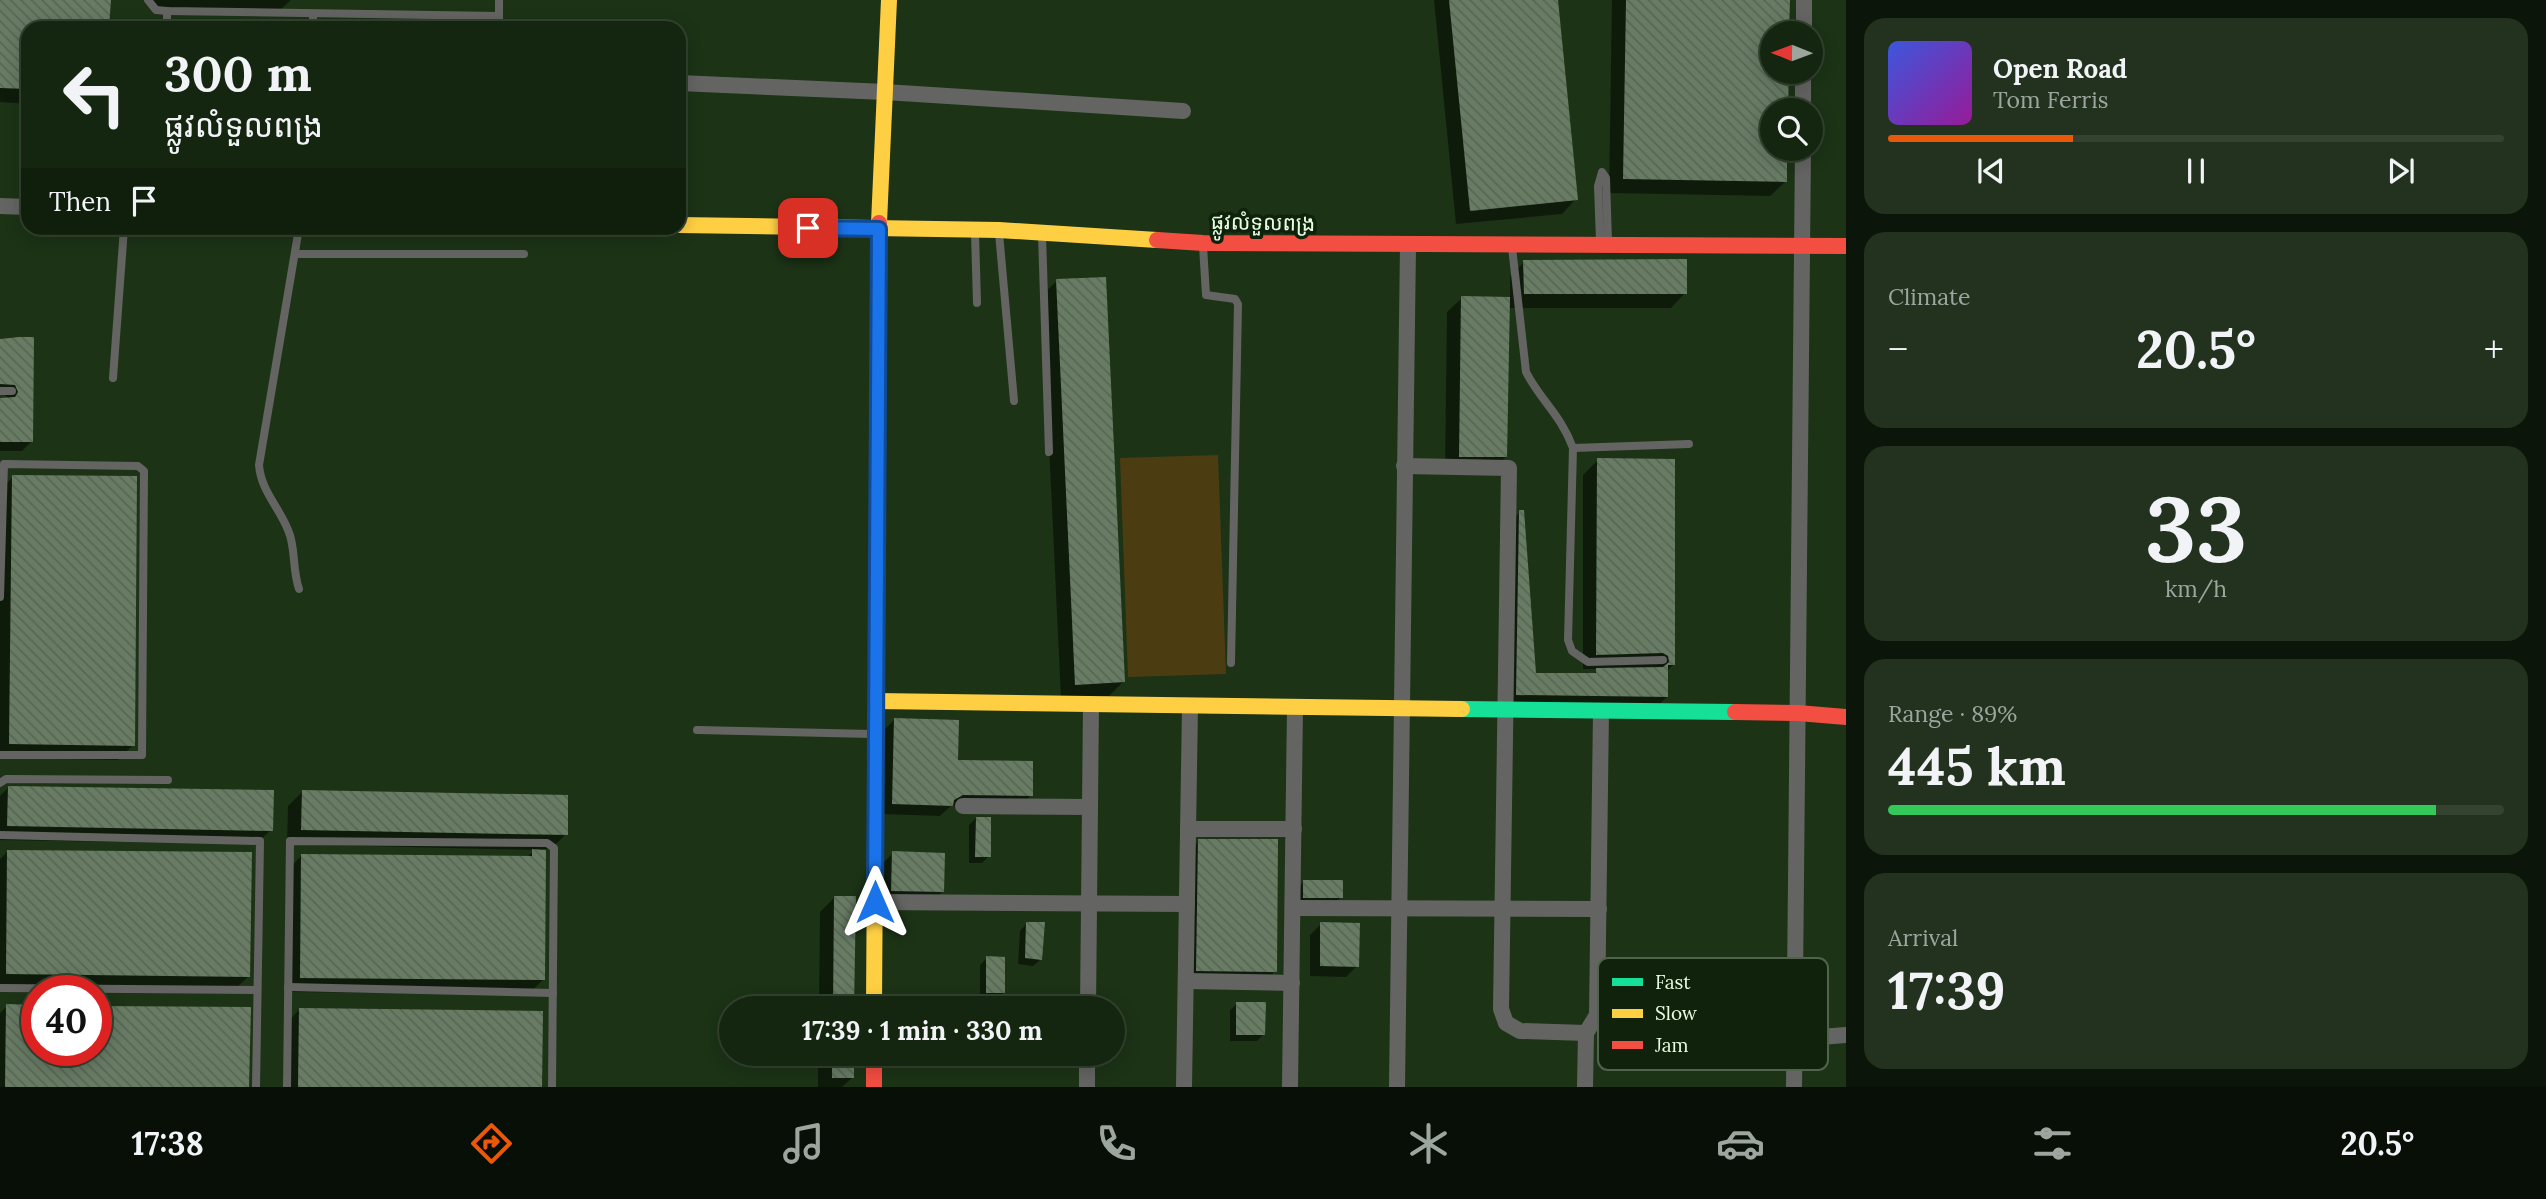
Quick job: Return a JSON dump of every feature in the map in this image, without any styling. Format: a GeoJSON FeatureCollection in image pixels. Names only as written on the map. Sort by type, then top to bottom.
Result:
{"type":"FeatureCollection","features":[{"type":"Feature","properties":{"kind":"street"},"geometry":{"type":"LineString","coordinates":[[874,996],[879,229],[889,0]]}},
{"type":"Feature","properties":{"kind":"street"},"geometry":{"type":"LineString","coordinates":[[1804,0],[1804,21]]}},
{"type":"Feature","properties":{"kind":"street"},"geometry":{"type":"LineString","coordinates":[[686,83],[885,92],[1184,111]]}},
{"type":"Feature","properties":{"kind":"street"},"geometry":{"type":"LineString","coordinates":[[1796,958],[1803,161]]}},
{"type":"Feature","properties":{"kind":"street"},"geometry":{"type":"LineString","coordinates":[[0,206],[21,206]]}},
{"type":"Feature","properties":{"kind":"street","name":"ផ្លូវលំទួលពង្រ"},"geometry":{"type":"LineString","coordinates":[[686,225],[999,230],[1203,243],[1846,246]]}},
{"type":"Feature","properties":{"kind":"street"},"geometry":{"type":"LineString","coordinates":[[1396,1087],[1408,245]]}},
{"type":"Feature","properties":{"kind":"street"},"geometry":{"type":"LineString","coordinates":[[1404,466],[1509,468],[1501,1009],[1506,1023],[1520,1031],[1586,1033]]}},
{"type":"Feature","properties":{"kind":"street"},"geometry":{"type":"LineString","coordinates":[[876,701],[1798,713],[1846,717]]}},
{"type":"Feature","properties":{"kind":"street"},"geometry":{"type":"LineString","coordinates":[[1088,996],[1091,705]]}},
{"type":"Feature","properties":{"kind":"street"},"geometry":{"type":"LineString","coordinates":[[1184,1087],[1189,706]]}},
{"type":"Feature","properties":{"kind":"street"},"geometry":{"type":"LineString","coordinates":[[1290,1087],[1295,708]]}},
{"type":"Feature","properties":{"kind":"street"},"geometry":{"type":"LineString","coordinates":[[1598,958],[1601,711]]}},
{"type":"Feature","properties":{"kind":"street"},"geometry":{"type":"LineString","coordinates":[[963,806],[1090,807]]}},
{"type":"Feature","properties":{"kind":"street"},"geometry":{"type":"LineString","coordinates":[[1188,829],[1294,829]]}},
{"type":"Feature","properties":{"kind":"street"},"geometry":{"type":"LineString","coordinates":[[875,902],[1187,904]]}},
{"type":"Feature","properties":{"kind":"street"},"geometry":{"type":"LineString","coordinates":[[1293,908],[1599,909]]}},
{"type":"Feature","properties":{"kind":"street"},"geometry":{"type":"LineString","coordinates":[[1585,1087],[1586,1033],[1597,1015],[1598,962]]}},
{"type":"Feature","properties":{"kind":"street"},"geometry":{"type":"LineString","coordinates":[[1186,981],[1292,983]]}},
{"type":"Feature","properties":{"kind":"street"},"geometry":{"type":"LineString","coordinates":[[1828,1036],[1846,1035]]}},
{"type":"Feature","properties":{"kind":"street"},"geometry":{"type":"LineString","coordinates":[[874,1066],[874,1087]]}},
{"type":"Feature","properties":{"kind":"street"},"geometry":{"type":"LineString","coordinates":[[1087,1066],[1087,1087]]}},
{"type":"Feature","properties":{"kind":"lane"},"geometry":{"type":"LineString","coordinates":[[148,0],[156,10],[167,12],[499,16]]}},
{"type":"Feature","properties":{"kind":"lane"},"geometry":{"type":"LineString","coordinates":[[499,0],[499,21]]}},
{"type":"Feature","properties":{"kind":"lane"},"geometry":{"type":"LineString","coordinates":[[167,12],[167,21]]}},
{"type":"Feature","properties":{"kind":"lane"},"geometry":{"type":"LineString","coordinates":[[313,14],[313,21]]}},
{"type":"Feature","properties":{"kind":"lane"},"geometry":{"type":"LineString","coordinates":[[1602,172],[1606,178],[1604,244],[1598,186],[1602,172]]}},
{"type":"Feature","properties":{"kind":"lane"},"geometry":{"type":"LineString","coordinates":[[975,230],[977,303]]}},
{"type":"Feature","properties":{"kind":"lane"},"geometry":{"type":"LineString","coordinates":[[999,230],[1014,401]]}},
{"type":"Feature","properties":{"kind":"lane"},"geometry":{"type":"LineString","coordinates":[[1042,234],[1049,452]]}},
{"type":"Feature","properties":{"kind":"lane"},"geometry":{"type":"LineString","coordinates":[[113,378],[123,235]]}},
{"type":"Feature","properties":{"kind":"lane"},"geometry":{"type":"LineString","coordinates":[[298,235],[259,465],[264,489],[288,530],[293,572],[299,589]]}},
{"type":"Feature","properties":{"kind":"lane"},"geometry":{"type":"LineString","coordinates":[[1203,243],[1206,295],[1235,299],[1238,304],[1231,663]]}},
{"type":"Feature","properties":{"kind":"lane"},"geometry":{"type":"LineString","coordinates":[[1512,246],[1526,372],[1535,388],[1562,420],[1573,448],[1567,596],[1568,640],[1572,651],[1588,662],[1663,660]]}},
{"type":"Feature","properties":{"kind":"lane"},"geometry":{"type":"LineString","coordinates":[[295,254],[524,254]]}},
{"type":"Feature","properties":{"kind":"lane"},"geometry":{"type":"LineString","coordinates":[[0,391],[12,391]]}},
{"type":"Feature","properties":{"kind":"lane"},"geometry":{"type":"LineString","coordinates":[[1573,448],[1689,444]]}},
{"type":"Feature","properties":{"kind":"lane"},"geometry":{"type":"LineString","coordinates":[[0,597],[4,464],[142,468],[142,755],[0,755]]}},
{"type":"Feature","properties":{"kind":"lane"},"geometry":{"type":"LineString","coordinates":[[697,730],[876,734]]}},
{"type":"Feature","properties":{"kind":"lane"},"geometry":{"type":"LineString","coordinates":[[0,783],[6,779],[168,780]]}},
{"type":"Feature","properties":{"kind":"lane"},"geometry":{"type":"LineString","coordinates":[[0,835],[260,841],[256,1087]]}},
{"type":"Feature","properties":{"kind":"lane"},"geometry":{"type":"LineString","coordinates":[[286,1087],[290,841],[547,843],[554,848],[552,1087]]}},
{"type":"Feature","properties":{"kind":"lane"},"geometry":{"type":"LineString","coordinates":[[288,987],[553,993]]}},
{"type":"Feature","properties":{"kind":"lane"},"geometry":{"type":"LineString","coordinates":[[0,988],[257,990]]}},
{"type":"Feature","properties":{"kind":"shaded area"},"geometry":{"type":"Polygon","coordinates":[[[1218,455],[1226,674],[1128,677],[1120,458],[1218,455]]]}},
{"type":"Feature","properties":{"kind":"building"},"geometry":{"type":"Polygon","coordinates":[[[0,0],[111,0],[110,21],[21,21],[21,89],[0,88],[0,0]]]}},
{"type":"Feature","properties":{"kind":"building"},"geometry":{"type":"Polygon","coordinates":[[[1449,0],[1558,0],[1578,200],[1470,211],[1449,0]]]}},
{"type":"Feature","properties":{"kind":"building"},"geometry":{"type":"Polygon","coordinates":[[[1626,0],[1790,0],[1789,21],[1760,21],[1760,84],[1789,84],[1788,98],[1760,98],[1760,161],[1787,161],[1787,182],[1623,179],[1626,0]]]}},
{"type":"Feature","properties":{"kind":"building"},"geometry":{"type":"Polygon","coordinates":[[[1687,259],[1687,294],[1524,294],[1523,260],[1687,259]]]}},
{"type":"Feature","properties":{"kind":"building"},"geometry":{"type":"Polygon","coordinates":[[[1106,277],[1125,682],[1075,685],[1056,279],[1106,277]]]}},
{"type":"Feature","properties":{"kind":"building"},"geometry":{"type":"Polygon","coordinates":[[[1461,296],[1510,297],[1507,457],[1459,457],[1461,296]]]}},
{"type":"Feature","properties":{"kind":"building"},"geometry":{"type":"Polygon","coordinates":[[[34,337],[33,442],[0,442],[0,398],[15,397],[18,392],[15,385],[0,384],[0,339],[34,337]]]}},
{"type":"Feature","properties":{"kind":"building"},"geometry":{"type":"Polygon","coordinates":[[[1597,458],[1675,459],[1675,665],[1668,665],[1668,697],[1516,695],[1519,510],[1524,510],[1536,673],[1596,673],[1596,668],[1663,667],[1669,662],[1668,656],[1663,653],[1596,655],[1597,458]]]}},
{"type":"Feature","properties":{"kind":"building"},"geometry":{"type":"Polygon","coordinates":[[[12,475],[137,476],[135,746],[9,744],[12,475]]]}},
{"type":"Feature","properties":{"kind":"building"},"geometry":{"type":"Polygon","coordinates":[[[894,718],[959,720],[958,760],[1033,761],[1033,796],[963,795],[954,800],[953,806],[892,804],[894,718]]]}},
{"type":"Feature","properties":{"kind":"building"},"geometry":{"type":"Polygon","coordinates":[[[8,786],[274,790],[273,831],[7,826],[8,786]]]}},
{"type":"Feature","properties":{"kind":"building"},"geometry":{"type":"Polygon","coordinates":[[[302,790],[568,795],[568,835],[301,830],[302,790]]]}},
{"type":"Feature","properties":{"kind":"building"},"geometry":{"type":"Polygon","coordinates":[[[976,817],[991,817],[991,857],[975,857],[976,817]]]}},
{"type":"Feature","properties":{"kind":"building"},"geometry":{"type":"Polygon","coordinates":[[[1198,839],[1278,839],[1277,972],[1196,971],[1198,839]]]}},
{"type":"Feature","properties":{"kind":"building"},"geometry":{"type":"Polygon","coordinates":[[[532,849],[546,850],[545,980],[300,978],[301,854],[532,856],[532,849]]]}},
{"type":"Feature","properties":{"kind":"building"},"geometry":{"type":"Polygon","coordinates":[[[7,850],[252,852],[250,977],[6,974],[7,850]]]}},
{"type":"Feature","properties":{"kind":"building"},"geometry":{"type":"Polygon","coordinates":[[[892,851],[945,853],[944,892],[891,891],[892,851]]]}},
{"type":"Feature","properties":{"kind":"building"},"geometry":{"type":"Polygon","coordinates":[[[1303,880],[1343,880],[1343,898],[1303,898],[1303,880]]]}},
{"type":"Feature","properties":{"kind":"building"},"geometry":{"type":"Polygon","coordinates":[[[834,896],[856,896],[854,996],[833,996],[834,896]]]}},
{"type":"Feature","properties":{"kind":"building"},"geometry":{"type":"Polygon","coordinates":[[[1026,922],[1045,922],[1042,960],[1025,958],[1026,922]]]}},
{"type":"Feature","properties":{"kind":"building"},"geometry":{"type":"Polygon","coordinates":[[[1320,922],[1360,923],[1359,967],[1320,966],[1320,922]]]}},
{"type":"Feature","properties":{"kind":"building"},"geometry":{"type":"Polygon","coordinates":[[[986,956],[1005,957],[1005,993],[986,993],[986,956]]]}},
{"type":"Feature","properties":{"kind":"building"},"geometry":{"type":"Polygon","coordinates":[[[1236,1002],[1266,1002],[1265,1035],[1236,1035],[1236,1002]]]}},
{"type":"Feature","properties":{"kind":"building"},"geometry":{"type":"Polygon","coordinates":[[[6,1004],[21,1004],[21,1066],[112,1066],[112,1006],[251,1007],[249,1087],[5,1087],[6,1004]]]}},
{"type":"Feature","properties":{"kind":"building"},"geometry":{"type":"Polygon","coordinates":[[[299,1008],[543,1011],[542,1087],[298,1087],[299,1008]]]}},
{"type":"Feature","properties":{"kind":"building"},"geometry":{"type":"Polygon","coordinates":[[[832,1066],[854,1066],[854,1078],[832,1078],[832,1066]]]}},
{"type":"Feature","properties":{"kind":"traffic: fast"},"geometry":{"type":"LineString","coordinates":[[1462,709],[1735,712]]}},
{"type":"Feature","properties":{"kind":"traffic: slow"},"geometry":{"type":"LineString","coordinates":[[879,223],[889,0]]}},
{"type":"Feature","properties":{"kind":"traffic: slow"},"geometry":{"type":"LineString","coordinates":[[686,225],[999,230],[1157,240]]}},
{"type":"Feature","properties":{"kind":"traffic: slow"},"geometry":{"type":"LineString","coordinates":[[874,996],[877,542]]}},
{"type":"Feature","properties":{"kind":"traffic: slow"},"geometry":{"type":"LineString","coordinates":[[876,701],[1462,709]]}},
{"type":"Feature","properties":{"kind":"traffic: jam"},"geometry":{"type":"LineString","coordinates":[[877,542],[879,223]]}},
{"type":"Feature","properties":{"kind":"traffic: jam"},"geometry":{"type":"LineString","coordinates":[[1157,240],[1203,243],[1846,246]]}},
{"type":"Feature","properties":{"kind":"traffic: jam"},"geometry":{"type":"LineString","coordinates":[[1735,712],[1846,717]]}},
{"type":"Feature","properties":{"kind":"traffic: jam"},"geometry":{"type":"LineString","coordinates":[[874,1066],[874,1087]]}},
{"type":"Feature","properties":{"kind":"route"},"geometry":{"type":"LineString","coordinates":[[808,228],[879,229],[875,902]]}}]}
